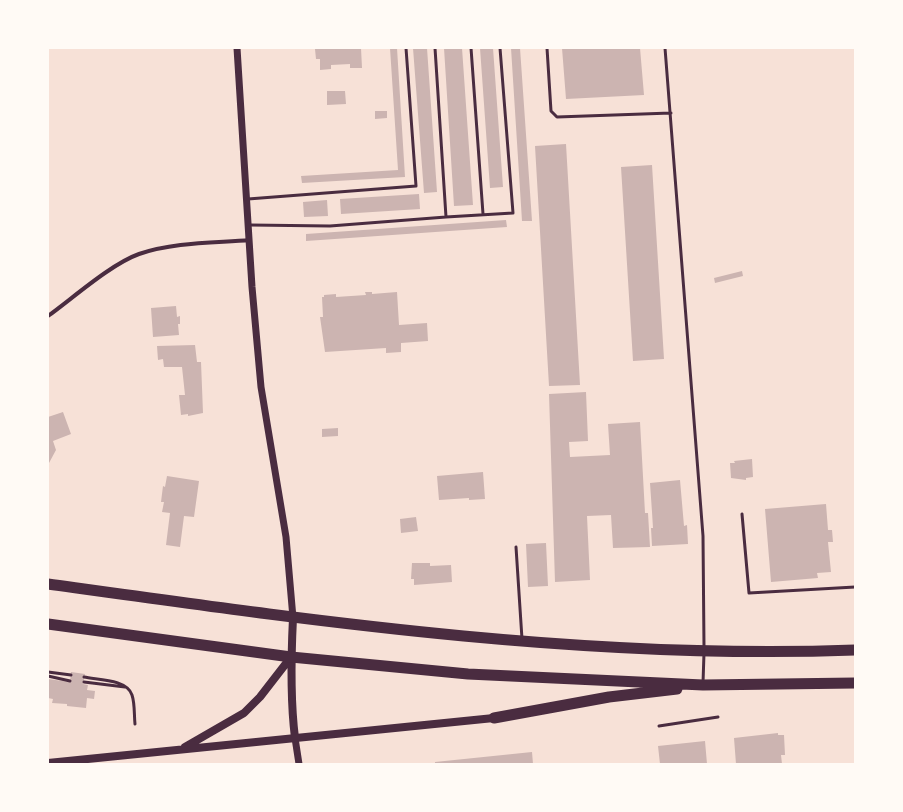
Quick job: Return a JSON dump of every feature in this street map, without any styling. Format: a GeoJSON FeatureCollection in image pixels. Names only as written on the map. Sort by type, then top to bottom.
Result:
{"type":"FeatureCollection","features":[{"type":"Feature","properties":{"kind":"highway"},"geometry":{"type":"LineString","coordinates":[[48,584],[292,618],[406,631],[704,652],[855,650]]}},
{"type":"Feature","properties":{"kind":"highway"},"geometry":{"type":"LineString","coordinates":[[48,624],[291,657],[468,674],[703,685],[855,683]]}},
{"type":"Feature","properties":{"kind":"highway"},"geometry":{"type":"LineString","coordinates":[[494,718],[609,697],[703,685]]}},
{"type":"Feature","properties":{"kind":"main road"},"geometry":{"type":"LineString","coordinates":[[292,618],[292,714],[295,738]]}},
{"type":"Feature","properties":{"kind":"main road"},"geometry":{"type":"LineString","coordinates":[[182,749],[214,732],[244,713],[260,697],[291,657]]}},
{"type":"Feature","properties":{"kind":"main road"},"geometry":{"type":"LineString","coordinates":[[48,763],[494,718]]}},
{"type":"Feature","properties":{"kind":"street"},"geometry":{"type":"LineString","coordinates":[[237,48],[251,240],[252,287],[261,387],[286,537],[292,618]]}},
{"type":"Feature","properties":{"kind":"street"},"geometry":{"type":"LineString","coordinates":[[48,316],[120,263],[138,255],[156,249],[251,240]]}},
{"type":"Feature","properties":{"kind":"street"},"geometry":{"type":"LineString","coordinates":[[295,738],[299,764]]}},
{"type":"Feature","properties":{"kind":"lane"},"geometry":{"type":"LineString","coordinates":[[248,199],[416,186],[406,48]]}},
{"type":"Feature","properties":{"kind":"lane"},"geometry":{"type":"LineString","coordinates":[[435,48],[446,217]]}},
{"type":"Feature","properties":{"kind":"lane"},"geometry":{"type":"LineString","coordinates":[[471,48],[483,214]]}},
{"type":"Feature","properties":{"kind":"lane"},"geometry":{"type":"LineString","coordinates":[[250,225],[330,226],[513,212],[500,48]]}},
{"type":"Feature","properties":{"kind":"lane"},"geometry":{"type":"LineString","coordinates":[[547,48],[551,110],[557,117],[671,113]]}},
{"type":"Feature","properties":{"kind":"lane"},"geometry":{"type":"LineString","coordinates":[[665,48],[703,536],[703,685]]}},
{"type":"Feature","properties":{"kind":"lane"},"geometry":{"type":"LineString","coordinates":[[742,514],[749,593],[855,587]]}},
{"type":"Feature","properties":{"kind":"lane"},"geometry":{"type":"LineString","coordinates":[[516,547],[522,640]]}},
{"type":"Feature","properties":{"kind":"lane"},"geometry":{"type":"LineString","coordinates":[[48,672],[71,675]]}},
{"type":"Feature","properties":{"kind":"lane"},"geometry":{"type":"LineString","coordinates":[[48,676],[70,681]]}},
{"type":"Feature","properties":{"kind":"lane"},"geometry":{"type":"LineString","coordinates":[[84,677],[120,684],[127,687],[133,696],[135,724]]}},
{"type":"Feature","properties":{"kind":"lane"},"geometry":{"type":"LineString","coordinates":[[84,682],[127,687]]}},
{"type":"Feature","properties":{"kind":"lane"},"geometry":{"type":"LineString","coordinates":[[659,726],[718,717]]}},
{"type":"Feature","properties":{"kind":"building"},"geometry":{"type":"Polygon","coordinates":[[[361,48],[362,68],[350,68],[350,64],[331,65],[331,69],[320,70],[320,59],[316,59],[315,49],[361,48]]]}},
{"type":"Feature","properties":{"kind":"building"},"geometry":{"type":"Polygon","coordinates":[[[390,48],[397,48],[405,177],[302,183],[301,176],[398,170],[390,48]]]}},
{"type":"Feature","properties":{"kind":"building"},"geometry":{"type":"Polygon","coordinates":[[[413,48],[427,48],[437,192],[424,193],[413,48]]]}},
{"type":"Feature","properties":{"kind":"building"},"geometry":{"type":"Polygon","coordinates":[[[444,48],[462,48],[473,205],[454,206],[444,48]]]}},
{"type":"Feature","properties":{"kind":"building"},"geometry":{"type":"Polygon","coordinates":[[[480,48],[493,48],[503,187],[490,188],[480,48]]]}},
{"type":"Feature","properties":{"kind":"building"},"geometry":{"type":"Polygon","coordinates":[[[511,48],[520,48],[532,221],[522,221],[511,48]]]}},
{"type":"Feature","properties":{"kind":"building"},"geometry":{"type":"Polygon","coordinates":[[[562,48],[640,48],[644,95],[566,99],[562,48]]]}},
{"type":"Feature","properties":{"kind":"building"},"geometry":{"type":"Polygon","coordinates":[[[327,91],[345,91],[346,104],[327,105],[327,91]]]}},
{"type":"Feature","properties":{"kind":"building"},"geometry":{"type":"Polygon","coordinates":[[[375,111],[387,111],[387,118],[375,119],[375,111]]]}},
{"type":"Feature","properties":{"kind":"building"},"geometry":{"type":"Polygon","coordinates":[[[566,144],[580,385],[549,386],[535,146],[566,144]]]}},
{"type":"Feature","properties":{"kind":"building"},"geometry":{"type":"Polygon","coordinates":[[[652,165],[664,359],[633,361],[621,167],[652,165]]]}},
{"type":"Feature","properties":{"kind":"building"},"geometry":{"type":"Polygon","coordinates":[[[419,194],[420,209],[341,214],[340,199],[419,194]]]}},
{"type":"Feature","properties":{"kind":"building"},"geometry":{"type":"Polygon","coordinates":[[[327,200],[328,216],[304,217],[303,202],[327,200]]]}},
{"type":"Feature","properties":{"kind":"building"},"geometry":{"type":"Polygon","coordinates":[[[506,220],[507,227],[306,241],[306,234],[506,220]]]}},
{"type":"Feature","properties":{"kind":"building"},"geometry":{"type":"Polygon","coordinates":[[[742,271],[743,276],[715,283],[714,278],[742,271]]]}},
{"type":"Feature","properties":{"kind":"building"},"geometry":{"type":"Polygon","coordinates":[[[365,292],[372,292],[372,294],[397,292],[399,325],[427,323],[428,341],[401,343],[401,352],[386,353],[386,348],[325,352],[320,317],[323,317],[322,297],[324,297],[324,295],[336,294],[336,297],[366,295],[365,292]]]}},
{"type":"Feature","properties":{"kind":"building"},"geometry":{"type":"Polygon","coordinates":[[[176,306],[177,317],[180,316],[180,324],[178,324],[179,335],[153,337],[151,308],[176,306]]]}},
{"type":"Feature","properties":{"kind":"building"},"geometry":{"type":"Polygon","coordinates":[[[195,345],[197,362],[201,362],[203,413],[188,416],[188,414],[181,415],[179,395],[185,395],[182,367],[164,367],[163,359],[158,360],[157,346],[195,345]]]}},
{"type":"Feature","properties":{"kind":"building"},"geometry":{"type":"Polygon","coordinates":[[[586,392],[588,441],[569,442],[570,457],[610,455],[608,424],[640,422],[645,513],[648,513],[650,547],[613,548],[611,515],[587,516],[590,580],[555,582],[549,394],[586,392]]]}},
{"type":"Feature","properties":{"kind":"building"},"geometry":{"type":"Polygon","coordinates":[[[63,412],[71,434],[53,441],[56,450],[49,463],[48,417],[63,412]]]}},
{"type":"Feature","properties":{"kind":"building"},"geometry":{"type":"Polygon","coordinates":[[[338,428],[338,436],[322,437],[322,429],[338,428]]]}},
{"type":"Feature","properties":{"kind":"building"},"geometry":{"type":"Polygon","coordinates":[[[752,459],[753,477],[746,478],[746,480],[731,478],[730,463],[735,463],[734,461],[752,459]]]}},
{"type":"Feature","properties":{"kind":"building"},"geometry":{"type":"Polygon","coordinates":[[[483,472],[485,499],[469,500],[469,498],[439,500],[437,476],[483,472]]]}},
{"type":"Feature","properties":{"kind":"building"},"geometry":{"type":"Polygon","coordinates":[[[167,476],[199,481],[194,517],[184,516],[180,547],[166,545],[170,513],[162,512],[164,502],[161,502],[163,486],[165,487],[167,476]]]}},
{"type":"Feature","properties":{"kind":"building"},"geometry":{"type":"Polygon","coordinates":[[[680,480],[684,526],[687,525],[688,544],[652,546],[651,528],[653,528],[650,483],[680,480]]]}},
{"type":"Feature","properties":{"kind":"building"},"geometry":{"type":"Polygon","coordinates":[[[826,504],[828,530],[832,530],[833,542],[828,542],[831,572],[817,573],[818,578],[771,582],[765,509],[826,504]]]}},
{"type":"Feature","properties":{"kind":"building"},"geometry":{"type":"Polygon","coordinates":[[[416,517],[418,531],[401,533],[400,519],[416,517]]]}},
{"type":"Feature","properties":{"kind":"building"},"geometry":{"type":"Polygon","coordinates":[[[546,543],[548,586],[528,587],[526,544],[546,543]]]}},
{"type":"Feature","properties":{"kind":"building"},"geometry":{"type":"Polygon","coordinates":[[[412,563],[430,563],[430,566],[451,565],[452,582],[414,585],[414,579],[411,579],[412,563]]]}},
{"type":"Feature","properties":{"kind":"building"},"geometry":{"type":"Polygon","coordinates":[[[71,672],[85,674],[83,684],[88,685],[87,690],[95,691],[94,699],[87,698],[86,708],[52,703],[53,699],[48,698],[48,679],[70,682],[71,672]]]}},
{"type":"Feature","properties":{"kind":"building"},"geometry":{"type":"Polygon","coordinates":[[[778,733],[778,735],[784,735],[785,755],[781,755],[782,764],[736,764],[734,738],[778,733]]]}},
{"type":"Feature","properties":{"kind":"building"},"geometry":{"type":"Polygon","coordinates":[[[705,741],[707,764],[660,764],[658,746],[705,741]]]}},
{"type":"Feature","properties":{"kind":"building"},"geometry":{"type":"Polygon","coordinates":[[[532,752],[533,764],[435,764],[435,762],[532,752]]]}}]}
